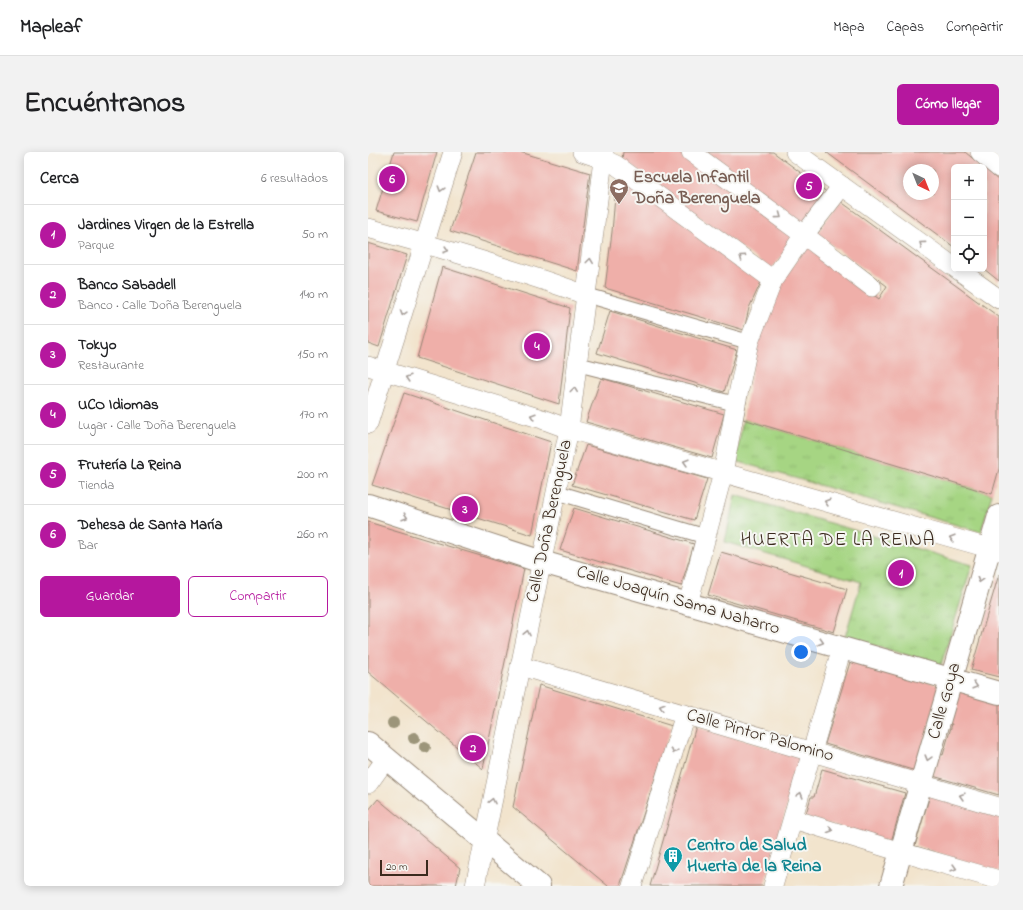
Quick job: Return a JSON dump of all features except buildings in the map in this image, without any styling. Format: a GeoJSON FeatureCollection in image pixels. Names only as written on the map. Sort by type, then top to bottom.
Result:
{"type":"FeatureCollection","features":[{"type":"Feature","properties":{"kind":"street"},"geometry":{"type":"LineString","coordinates":[[368,424],[376,369],[424,243],[453,152]]}},
{"type":"Feature","properties":{"kind":"street"},"geometry":{"type":"LineString","coordinates":[[582,152],[603,155],[773,280]]}},
{"type":"Feature","properties":{"kind":"street"},"geometry":{"type":"LineString","coordinates":[[691,152],[872,287]]}},
{"type":"Feature","properties":{"kind":"street"},"geometry":{"type":"LineString","coordinates":[[795,152],[951,265]]}},
{"type":"Feature","properties":{"kind":"street"},"geometry":{"type":"LineString","coordinates":[[980,152],[999,168]]}},
{"type":"Feature","properties":{"kind":"street","name":"Calle Doña Berenguela"},"geometry":{"type":"LineString","coordinates":[[475,886],[569,429],[603,155]]}},
{"type":"Feature","properties":{"kind":"street"},"geometry":{"type":"LineString","coordinates":[[688,604],[723,473],[749,342],[773,280],[804,235],[842,186]]}},
{"type":"Feature","properties":{"kind":"street"},"geometry":{"type":"LineString","coordinates":[[368,228],[424,243],[586,295],[749,342]]}},
{"type":"Feature","properties":{"kind":"street"},"geometry":{"type":"LineString","coordinates":[[961,272],[999,300]]}},
{"type":"Feature","properties":{"kind":"street"},"geometry":{"type":"LineString","coordinates":[[577,364],[736,404]]}},
{"type":"Feature","properties":{"kind":"street"},"geometry":{"type":"LineString","coordinates":[[376,369],[542,419],[569,429],[994,550]]}},
{"type":"Feature","properties":{"kind":"street"},"geometry":{"type":"LineString","coordinates":[[556,492],[707,537]]}},
{"type":"Feature","properties":{"kind":"street","name":"Calle Joaquín Sama Naharro"},"geometry":{"type":"LineString","coordinates":[[368,505],[542,562],[999,693]]}},
{"type":"Feature","properties":{"kind":"street","name":"Calle Goya"},"geometry":{"type":"LineString","coordinates":[[891,886],[951,680],[994,550],[999,516]]}},
{"type":"Feature","properties":{"kind":"street"},"geometry":{"type":"LineString","coordinates":[[773,886],[842,648]]}},
{"type":"Feature","properties":{"kind":"street","name":"Calle Pintor Palomino"},"geometry":{"type":"LineString","coordinates":[[520,666],[999,807]]}},
{"type":"Feature","properties":{"kind":"street"},"geometry":{"type":"LineString","coordinates":[[632,886],[685,714]]}},
{"type":"Feature","properties":{"kind":"street"},"geometry":{"type":"LineString","coordinates":[[368,743],[539,886]]}},
{"type":"Feature","properties":{"kind":"street"},"geometry":{"type":"LineString","coordinates":[[368,784],[386,758]]}},
{"type":"Feature","properties":{"kind":"street"},"geometry":{"type":"LineString","coordinates":[[793,819],[999,880]]}},
{"type":"Feature","properties":{"kind":"green space"},"geometry":{"type":"Polygon","coordinates":[[[743,419],[992,494],[981,532],[736,461],[743,419]]]}},
{"type":"Feature","properties":{"kind":"green space"},"geometry":{"type":"Polygon","coordinates":[[[735,495],[972,565],[941,665],[845,637],[861,582],[725,542],[735,495]]]}},
{"type":"Feature","properties":{"kind":"place","name":"Dehesa de Santa María"},"geometry":{"type":"Point","coordinates":[392,179]}},
{"type":"Feature","properties":{"kind":"place","name":"Frutería La Reina"},"geometry":{"type":"Point","coordinates":[809,186]}},
{"type":"Feature","properties":{"kind":"place","name":"Escuela Infantil Doña Berenguela"},"geometry":{"type":"Point","coordinates":[619,205]}},
{"type":"Feature","properties":{"kind":"place","name":"UCO Idiomas"},"geometry":{"type":"Point","coordinates":[537,346]}},
{"type":"Feature","properties":{"kind":"place","name":"Tokyo"},"geometry":{"type":"Point","coordinates":[465,509]}},
{"type":"Feature","properties":{"kind":"place","name":"Jardines Virgen de la Estrella"},"geometry":{"type":"Point","coordinates":[901,573]}},
{"type":"Feature","properties":{"kind":"place","name":"Banco Sabadell"},"geometry":{"type":"Point","coordinates":[473,748]}},
{"type":"Feature","properties":{"kind":"place","name":"Centro de Salud Huerta de la Reina"},"geometry":{"type":"Point","coordinates":[673,873]}},
{"type":"Feature","properties":{"kind":"district","name":"HUERTA DE LA REINA"},"geometry":{"type":"Point","coordinates":[838,540]}}]}
